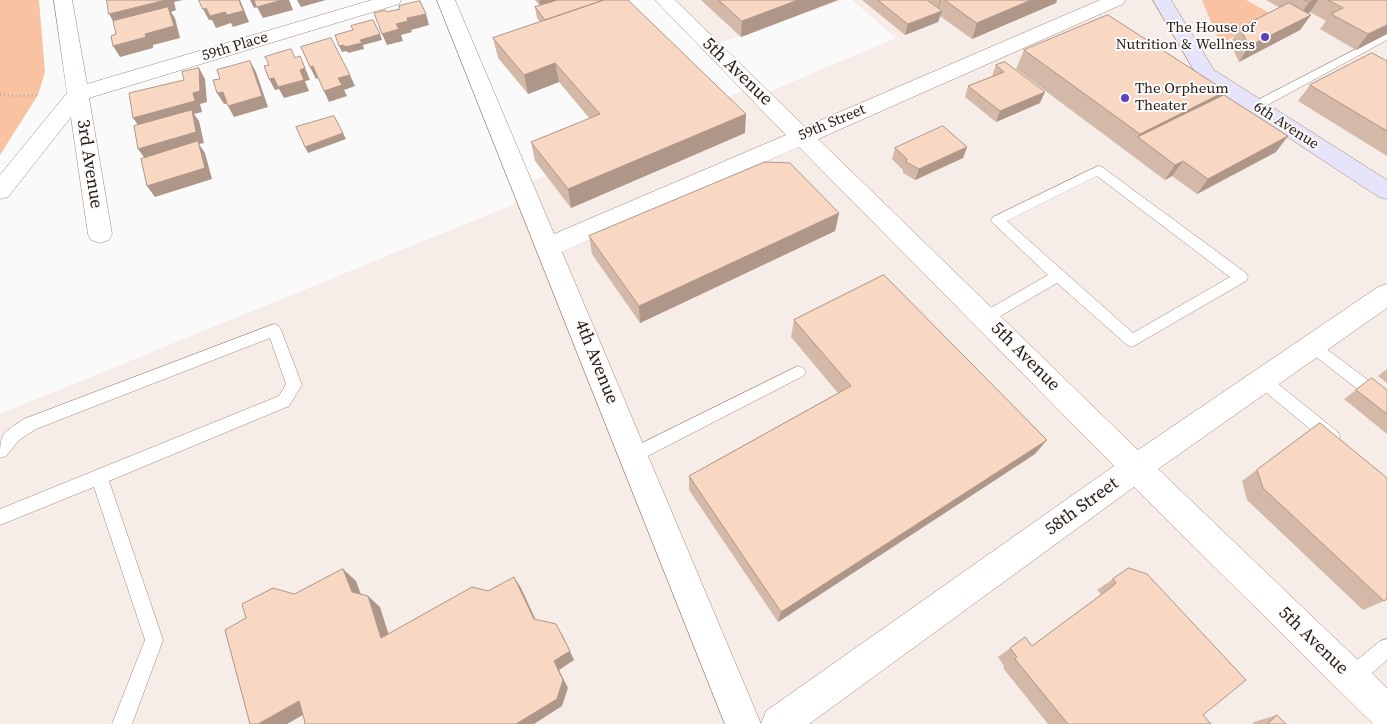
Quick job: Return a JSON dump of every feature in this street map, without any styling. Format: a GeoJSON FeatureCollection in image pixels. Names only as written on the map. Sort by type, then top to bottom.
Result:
{"type":"FeatureCollection","features":[{"type":"Feature","properties":{"kind":"street","name":"3rd Avenue"},"geometry":{"type":"LineString","coordinates":[[64,0],[100,234]]}},
{"type":"Feature","properties":{"kind":"street","name":"59th Place"},"geometry":{"type":"LineString","coordinates":[[78,94],[392,0]]}},
{"type":"Feature","properties":{"kind":"street","name":"4th Avenue"},"geometry":{"type":"LineString","coordinates":[[446,0],[549,247],[743,724]]}},
{"type":"Feature","properties":{"kind":"street","name":"5th Avenue"},"geometry":{"type":"LineString","coordinates":[[664,0],[1136,468],[1387,713]]}},
{"type":"Feature","properties":{"kind":"street","name":"6th Avenue"},"geometry":{"type":"LineString","coordinates":[[1162,0],[1206,74],[1387,191]]}},
{"type":"Feature","properties":{"kind":"street","name":"59th Street"},"geometry":{"type":"LineString","coordinates":[[549,247],[1105,2]]}},
{"type":"Feature","properties":{"kind":"street","name":"3rd Avenue"},"geometry":{"type":"LineString","coordinates":[[0,191],[78,94]]}},
{"type":"Feature","properties":{"kind":"street","name":"58th Street"},"geometry":{"type":"LineString","coordinates":[[779,724],[1136,468],[1387,294]]}},
{"type":"Feature","properties":{"kind":"lane"},"geometry":{"type":"LineString","coordinates":[[1256,106],[1387,36]]}},
{"type":"Feature","properties":{"kind":"lane"},"geometry":{"type":"LineString","coordinates":[[1098,170],[1240,277],[1132,341],[1058,276],[998,220],[1098,170]]}},
{"type":"Feature","properties":{"kind":"lane"},"geometry":{"type":"LineString","coordinates":[[985,318],[1058,276]]}},
{"type":"Feature","properties":{"kind":"lane"},"geometry":{"type":"LineString","coordinates":[[0,451],[13,435],[30,424],[274,330],[294,386],[284,400],[241,420],[0,517]]}},
{"type":"Feature","properties":{"kind":"lane"},"geometry":{"type":"LineString","coordinates":[[1312,346],[1387,403]]}},
{"type":"Feature","properties":{"kind":"lane"},"geometry":{"type":"LineString","coordinates":[[634,455],[798,372]]}},
{"type":"Feature","properties":{"kind":"lane"},"geometry":{"type":"LineString","coordinates":[[1262,380],[1343,446]]}},
{"type":"Feature","properties":{"kind":"lane"},"geometry":{"type":"LineString","coordinates":[[99,478],[154,640],[122,724]]}},
{"type":"Feature","properties":{"kind":"lane"},"geometry":{"type":"LineString","coordinates":[[1351,678],[1387,648]]}},
{"type":"Feature","properties":{"kind":"shaded area"},"geometry":{"type":"Polygon","coordinates":[[[0,0],[39,0],[45,72],[38,95],[0,155],[0,0]]]}},
{"type":"Feature","properties":{"kind":"shaded area"},"geometry":{"type":"Polygon","coordinates":[[[664,0],[843,0],[711,46],[664,0]]]}},
{"type":"Feature","properties":{"kind":"shaded area"},"geometry":{"type":"Polygon","coordinates":[[[852,0],[1387,0],[1387,724],[0,724],[0,414],[534,196],[529,183],[752,87],[761,95],[896,38],[852,0]]]}},
{"type":"Feature","properties":{"kind":"shaded area"},"geometry":{"type":"Polygon","coordinates":[[[1202,0],[1246,0],[1273,15],[1220,44],[1202,0]]]}},
{"type":"Feature","properties":{"kind":"building"},"geometry":{"type":"Polygon","coordinates":[[[107,0],[166,0],[109,14],[107,0]]]}},
{"type":"Feature","properties":{"kind":"building"},"geometry":{"type":"Polygon","coordinates":[[[199,0],[239,0],[243,11],[227,15],[225,12],[210,16],[206,8],[203,9],[199,0]]]}},
{"type":"Feature","properties":{"kind":"building"},"geometry":{"type":"Polygon","coordinates":[[[254,0],[282,0],[257,7],[254,0]]]}},
{"type":"Feature","properties":{"kind":"building"},"geometry":{"type":"Polygon","coordinates":[[[558,0],[604,0],[545,20],[535,7],[558,0]]]}},
{"type":"Feature","properties":{"kind":"building"},"geometry":{"type":"Polygon","coordinates":[[[604,0],[628,0],[746,114],[568,189],[531,142],[600,114],[555,63],[524,75],[493,38],[604,0]]]}},
{"type":"Feature","properties":{"kind":"building"},"geometry":{"type":"Polygon","coordinates":[[[719,0],[798,0],[742,21],[719,0]]]}},
{"type":"Feature","properties":{"kind":"building"},"geometry":{"type":"Polygon","coordinates":[[[878,0],[927,0],[942,11],[908,24],[878,0]]]}},
{"type":"Feature","properties":{"kind":"building"},"geometry":{"type":"Polygon","coordinates":[[[945,0],[1031,0],[977,23],[945,0]]]}},
{"type":"Feature","properties":{"kind":"building"},"geometry":{"type":"Polygon","coordinates":[[[1328,0],[1387,0],[1387,25],[1368,34],[1331,14],[1343,8],[1328,0]]]}},
{"type":"Feature","properties":{"kind":"building"},"geometry":{"type":"Polygon","coordinates":[[[420,1],[426,14],[407,18],[408,21],[396,24],[399,29],[382,34],[374,13],[400,9],[399,6],[420,1]]]}},
{"type":"Feature","properties":{"kind":"building"},"geometry":{"type":"Polygon","coordinates":[[[1289,3],[1311,15],[1249,46],[1240,28],[1289,3]]]}},
{"type":"Feature","properties":{"kind":"building"},"geometry":{"type":"Polygon","coordinates":[[[168,7],[174,26],[145,34],[146,37],[113,46],[111,36],[116,34],[113,21],[168,7]]]}},
{"type":"Feature","properties":{"kind":"building","name":"The Orpheum Theater"},"geometry":{"type":"Polygon","coordinates":[[[1108,15],[1226,91],[1140,134],[1024,50],[1108,15]]]}},
{"type":"Feature","properties":{"kind":"building"},"geometry":{"type":"Polygon","coordinates":[[[373,20],[380,34],[360,40],[362,43],[345,47],[344,45],[339,46],[335,35],[353,30],[351,26],[373,20]]]}},
{"type":"Feature","properties":{"kind":"building"},"geometry":{"type":"Polygon","coordinates":[[[331,38],[350,75],[338,78],[342,85],[324,91],[313,66],[310,67],[301,47],[331,38]]]}},
{"type":"Feature","properties":{"kind":"building"},"geometry":{"type":"Polygon","coordinates":[[[291,49],[295,58],[300,56],[305,68],[300,70],[304,80],[278,87],[274,78],[269,79],[264,66],[269,65],[265,57],[291,49]]]}},
{"type":"Feature","properties":{"kind":"building"},"geometry":{"type":"Polygon","coordinates":[[[1372,53],[1387,61],[1387,131],[1310,85],[1372,53]]]}},
{"type":"Feature","properties":{"kind":"building"},"geometry":{"type":"Polygon","coordinates":[[[250,61],[262,96],[228,106],[223,92],[217,93],[213,80],[220,79],[217,70],[250,61]]]}},
{"type":"Feature","properties":{"kind":"building"},"geometry":{"type":"Polygon","coordinates":[[[1005,62],[1045,92],[1000,111],[968,86],[1004,72],[996,65],[1005,62]]]}},
{"type":"Feature","properties":{"kind":"building"},"geometry":{"type":"Polygon","coordinates":[[[199,68],[200,91],[193,93],[195,101],[133,118],[129,93],[184,80],[182,72],[199,68]]]}},
{"type":"Feature","properties":{"kind":"building"},"geometry":{"type":"Polygon","coordinates":[[[1224,95],[1288,136],[1208,179],[1183,161],[1175,165],[1138,137],[1224,95]]]}},
{"type":"Feature","properties":{"kind":"building"},"geometry":{"type":"Polygon","coordinates":[[[192,110],[196,132],[138,149],[134,126],[192,110]]]}},
{"type":"Feature","properties":{"kind":"building"},"geometry":{"type":"Polygon","coordinates":[[[334,116],[343,133],[305,147],[296,127],[334,116]]]}},
{"type":"Feature","properties":{"kind":"building"},"geometry":{"type":"Polygon","coordinates":[[[943,126],[967,147],[919,169],[906,162],[907,159],[895,148],[943,126]]]}},
{"type":"Feature","properties":{"kind":"building"},"geometry":{"type":"Polygon","coordinates":[[[198,141],[205,168],[147,186],[141,159],[198,141]]]}},
{"type":"Feature","properties":{"kind":"building"},"geometry":{"type":"Polygon","coordinates":[[[765,162],[790,163],[839,213],[639,306],[589,236],[765,162]]]}},
{"type":"Feature","properties":{"kind":"building"},"geometry":{"type":"Polygon","coordinates":[[[884,275],[1047,440],[781,612],[689,476],[851,386],[794,320],[884,275]]]}},
{"type":"Feature","properties":{"kind":"building"},"geometry":{"type":"Polygon","coordinates":[[[1372,378],[1387,390],[1387,414],[1356,390],[1372,378]]]}},
{"type":"Feature","properties":{"kind":"building"},"geometry":{"type":"Polygon","coordinates":[[[1320,423],[1387,478],[1387,599],[1384,601],[1263,488],[1257,470],[1320,423]]]}},
{"type":"Feature","properties":{"kind":"building"},"geometry":{"type":"Polygon","coordinates":[[[1129,568],[1147,574],[1246,680],[1203,715],[1211,724],[1068,724],[1015,659],[1017,657],[1010,648],[1025,637],[1032,646],[1113,586],[1116,583],[1113,579],[1129,568]]]}},
{"type":"Feature","properties":{"kind":"building"},"geometry":{"type":"Polygon","coordinates":[[[343,569],[352,592],[368,596],[381,638],[472,587],[488,591],[514,577],[534,619],[556,624],[570,651],[554,661],[563,680],[557,699],[516,724],[304,724],[299,701],[258,724],[250,724],[225,630],[246,618],[242,604],[273,588],[294,594],[343,569]]]}},
{"type":"Feature","properties":{"kind":"building"},"geometry":{"type":"Polygon","coordinates":[[[1277,715],[1286,724],[1268,724],[1277,715]]]}},
{"type":"Feature","properties":{"kind":"place","name":"The House of Nutrition & Wellness"},"geometry":{"type":"Point","coordinates":[1265,37]}},
{"type":"Feature","properties":{"kind":"place","name":"The Orpheum Theater"},"geometry":{"type":"Point","coordinates":[1125,98]}}]}
